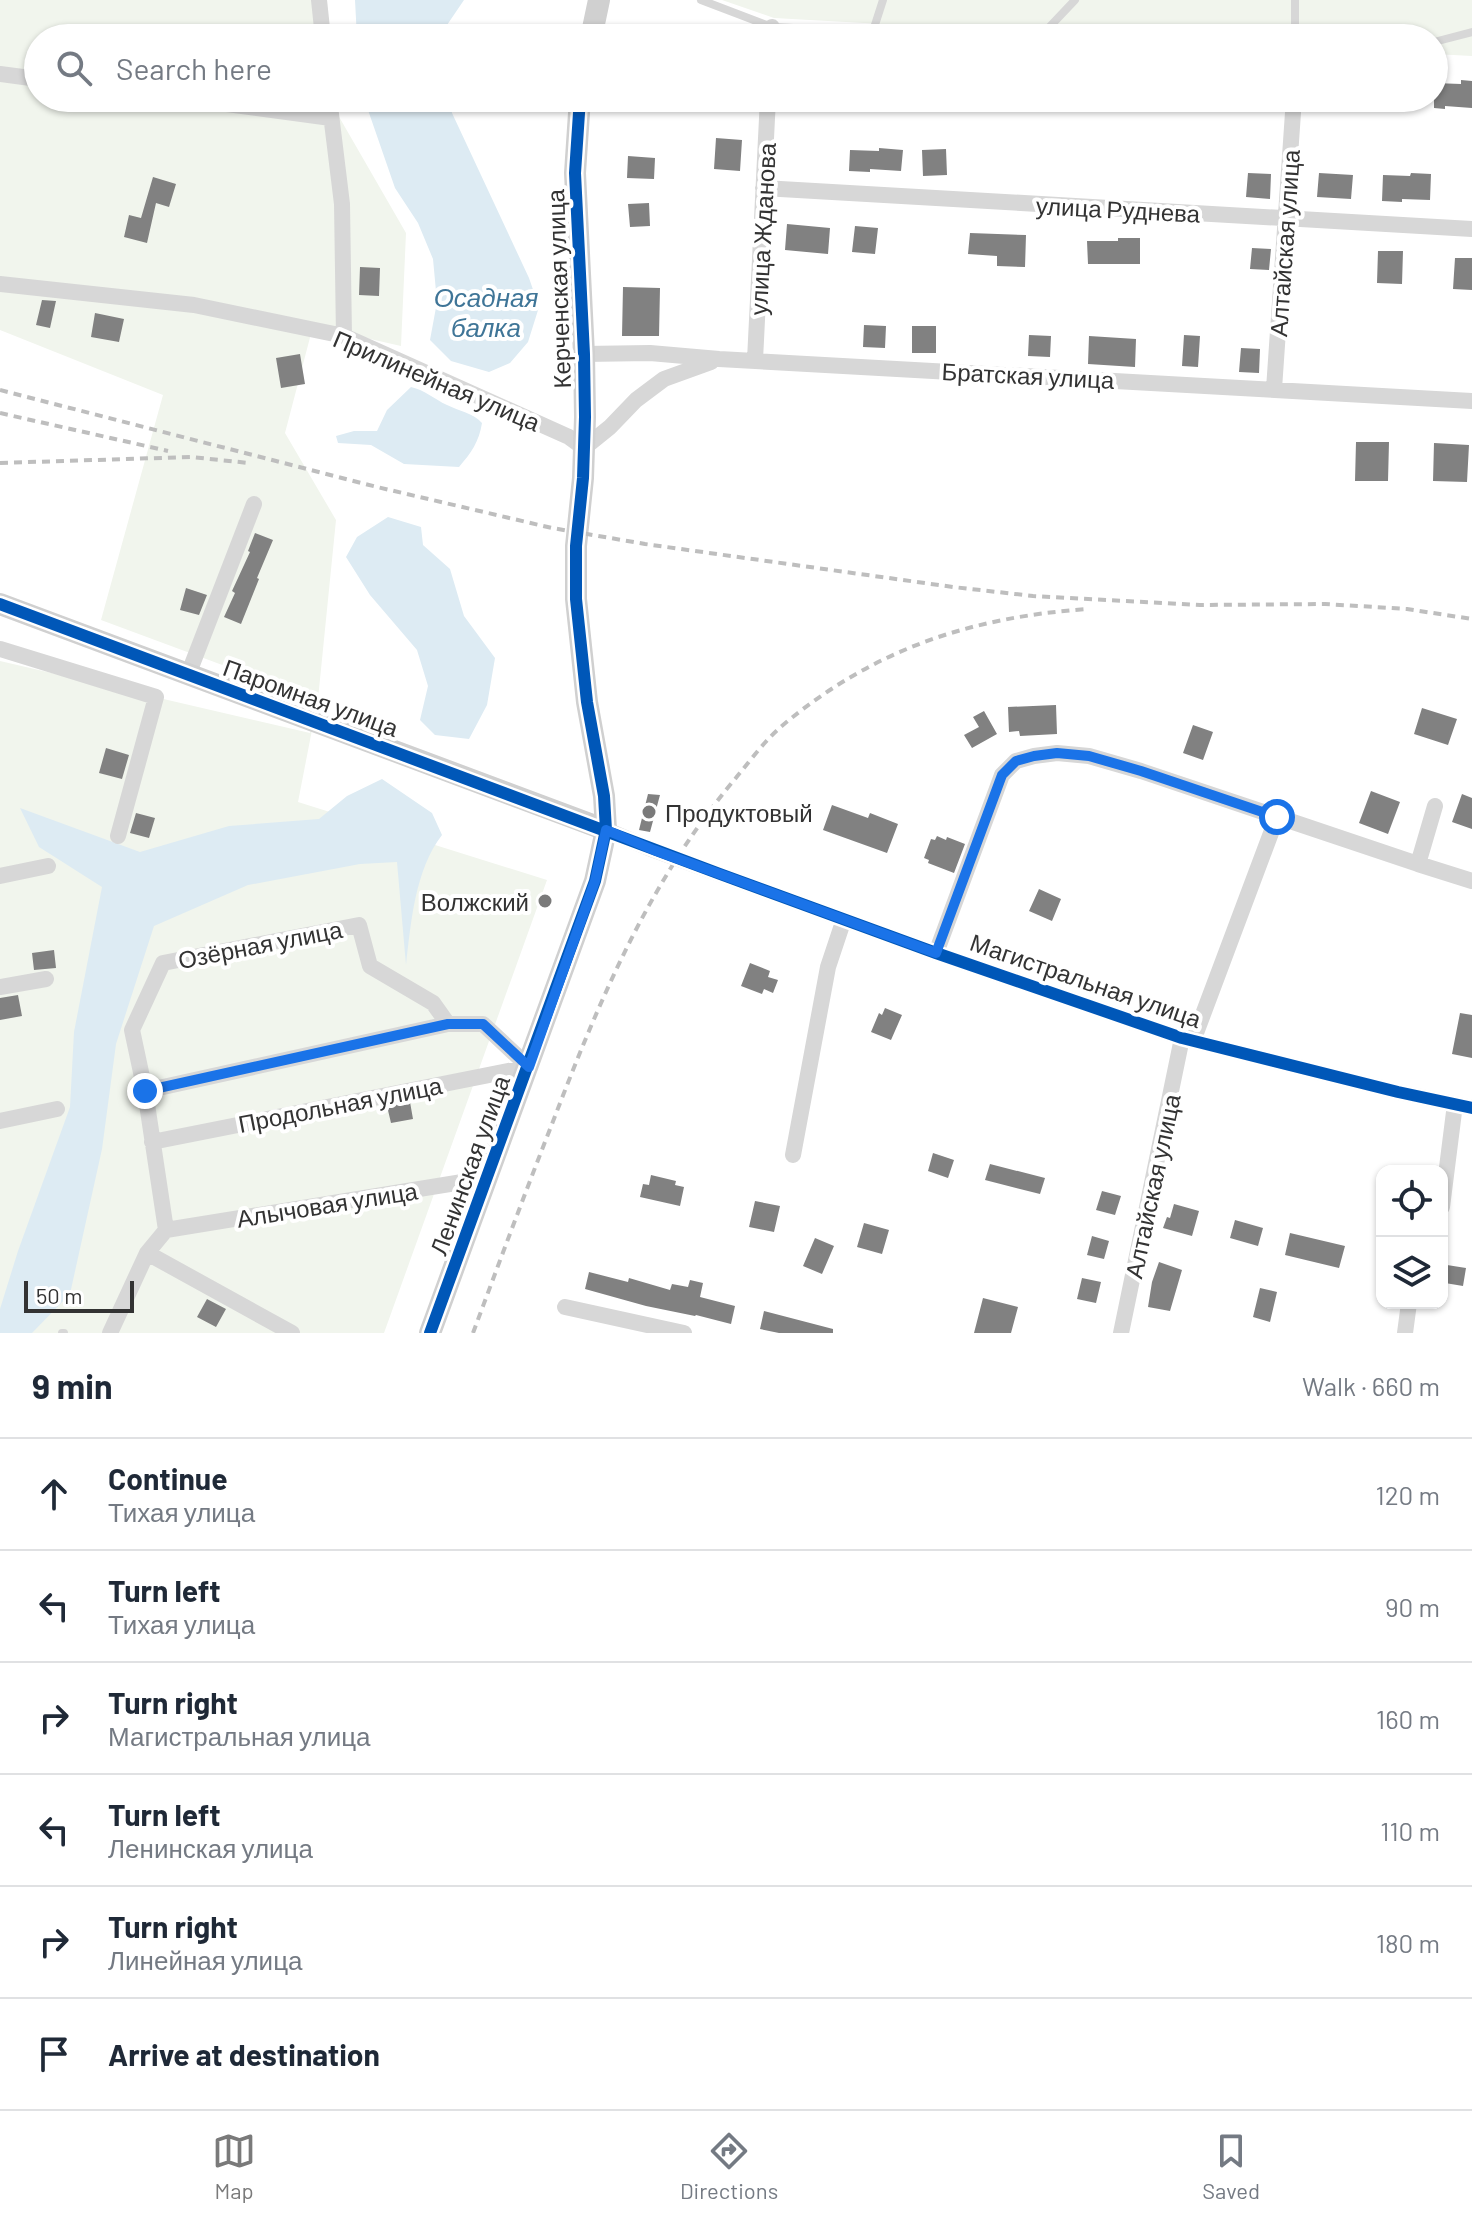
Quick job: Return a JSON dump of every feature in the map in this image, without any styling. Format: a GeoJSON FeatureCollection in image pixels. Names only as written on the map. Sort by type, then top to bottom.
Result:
{"type":"FeatureCollection","features":[{"type":"Feature","properties":{"kind":"street"},"geometry":{"type":"LineString","coordinates":[[319,0],[322,24]]}},
{"type":"Feature","properties":{"kind":"street"},"geometry":{"type":"LineString","coordinates":[[594,24],[599,0]]}},
{"type":"Feature","properties":{"kind":"street"},"geometry":{"type":"LineString","coordinates":[[0,74],[24,77]]}},
{"type":"Feature","properties":{"kind":"street"},"geometry":{"type":"LineString","coordinates":[[286,112],[331,118]]}},
{"type":"Feature","properties":{"kind":"street"},"geometry":{"type":"LineString","coordinates":[[330,112],[342,204],[344,336]]}},
{"type":"Feature","properties":{"kind":"street","name":"Керченская улица"},"geometry":{"type":"LineString","coordinates":[[579,112],[575,173],[584,354],[583,478]]}},
{"type":"Feature","properties":{"kind":"street","name":"улица Жданова"},"geometry":{"type":"LineString","coordinates":[[755,360],[767,112]]}},
{"type":"Feature","properties":{"kind":"street","name":"Алтайская улица"},"geometry":{"type":"LineString","coordinates":[[1274,389],[1293,112]]}},
{"type":"Feature","properties":{"kind":"street","name":"улица Руднева"},"geometry":{"type":"LineString","coordinates":[[763,188],[1472,229]]}},
{"type":"Feature","properties":{"kind":"street","name":"Прилинейная улица"},"geometry":{"type":"LineString","coordinates":[[0,284],[194,305],[344,336],[569,437],[584,448]]}},
{"type":"Feature","properties":{"kind":"street","name":"Братская улица"},"geometry":{"type":"LineString","coordinates":[[584,354],[650,353],[1472,401]]}},
{"type":"Feature","properties":{"kind":"street"},"geometry":{"type":"LineString","coordinates":[[584,448],[664,379],[719,359]]}},
{"type":"Feature","properties":{"kind":"street","name":"Ленинская улица"},"geometry":{"type":"LineString","coordinates":[[430,1333],[595,881],[606,830],[576,599],[576,546],[583,478]]}},
{"type":"Feature","properties":{"kind":"street"},"geometry":{"type":"LineString","coordinates":[[188,675],[254,504]]}},
{"type":"Feature","properties":{"kind":"street","name":"Паромная улица"},"geometry":{"type":"LineString","coordinates":[[0,604],[606,830]]}},
{"type":"Feature","properties":{"kind":"street"},"geometry":{"type":"LineString","coordinates":[[0,649],[156,697],[118,836]]}},
{"type":"Feature","properties":{"kind":"street"},"geometry":{"type":"LineString","coordinates":[[936,953],[1002,775],[1016,761],[1057,753],[1089,756],[1141,771],[1472,881]]}},
{"type":"Feature","properties":{"kind":"street"},"geometry":{"type":"LineString","coordinates":[[1418,864],[1435,806]]}},
{"type":"Feature","properties":{"kind":"street","name":"Алтайская улица"},"geometry":{"type":"LineString","coordinates":[[1121,1333],[1188,1040],[1277,817]]}},
{"type":"Feature","properties":{"kind":"street","name":"Магистральная улица"},"geometry":{"type":"LineString","coordinates":[[606,830],[936,953],[1188,1040],[1472,1108]]}},
{"type":"Feature","properties":{"kind":"street"},"geometry":{"type":"LineString","coordinates":[[0,876],[48,866]]}},
{"type":"Feature","properties":{"kind":"street"},"geometry":{"type":"LineString","coordinates":[[793,1155],[828,967],[844,919]]}},
{"type":"Feature","properties":{"kind":"street","name":"Озёрная улица"},"geometry":{"type":"LineString","coordinates":[[145,1091],[132,1030],[163,963],[359,925],[370,966],[433,1003],[448,1024]]}},
{"type":"Feature","properties":{"kind":"street"},"geometry":{"type":"LineString","coordinates":[[0,987],[46,979]]}},
{"type":"Feature","properties":{"kind":"street"},"geometry":{"type":"LineString","coordinates":[[110,1333],[147,1253],[166,1230],[145,1091],[448,1024],[483,1024],[529,1067]]}},
{"type":"Feature","properties":{"kind":"street","name":"Продольная улица"},"geometry":{"type":"LineString","coordinates":[[152,1142],[529,1067]]}},
{"type":"Feature","properties":{"kind":"street"},"geometry":{"type":"LineString","coordinates":[[1447,1165],[1455,1104]]}},
{"type":"Feature","properties":{"kind":"street"},"geometry":{"type":"LineString","coordinates":[[0,1121],[57,1109]]}},
{"type":"Feature","properties":{"kind":"street","name":"Алычовая улица"},"geometry":{"type":"LineString","coordinates":[[166,1230],[487,1178]]}},
{"type":"Feature","properties":{"kind":"street"},"geometry":{"type":"LineString","coordinates":[[147,1253],[292,1333]]}},
{"type":"Feature","properties":{"kind":"street"},"geometry":{"type":"LineString","coordinates":[[565,1307],[651,1329],[684,1333]]}},
{"type":"Feature","properties":{"kind":"street"},"geometry":{"type":"LineString","coordinates":[[1405,1333],[1408,1309]]}},
{"type":"Feature","properties":{"kind":"lane"},"geometry":{"type":"LineString","coordinates":[[701,0],[754,24]]}},
{"type":"Feature","properties":{"kind":"lane"},"geometry":{"type":"LineString","coordinates":[[875,24],[883,0]]}},
{"type":"Feature","properties":{"kind":"lane"},"geometry":{"type":"LineString","coordinates":[[1052,24],[1075,0]]}},
{"type":"Feature","properties":{"kind":"lane"},"geometry":{"type":"LineString","coordinates":[[1295,0],[1295,24]]}},
{"type":"Feature","properties":{"kind":"lane"},"geometry":{"type":"LineString","coordinates":[[1448,38],[1472,32]]}},
{"type":"Feature","properties":{"kind":"shaded area"},"geometry":{"type":"Polygon","coordinates":[[[0,0],[325,0],[328,24],[24,24],[24,112],[338,112],[406,233],[401,346],[313,326],[285,433],[336,520],[318,699],[298,802],[547,880],[384,1333],[0,1333],[0,661],[310,733],[317,700],[101,620],[163,395],[0,330],[0,0]]]}},
{"type":"Feature","properties":{"kind":"shaded area"},"geometry":{"type":"Polygon","coordinates":[[[722,0],[1472,0],[1472,56],[1448,55],[1448,24],[883,24],[774,18],[722,0]]]}},
{"type":"Feature","properties":{"kind":"water"},"geometry":{"type":"Polygon","coordinates":[[[355,0],[464,0],[448,24],[356,24],[355,0]]]}},
{"type":"Feature","properties":{"kind":"water","name":"Осадная балка"},"geometry":{"type":"Polygon","coordinates":[[[369,112],[452,112],[529,278],[539,307],[528,342],[510,363],[489,372],[451,361],[430,340],[437,302],[433,259],[418,223],[395,188],[369,112]]]}},
{"type":"Feature","properties":{"kind":"water"},"geometry":{"type":"Polygon","coordinates":[[[411,387],[470,414],[482,423],[474,447],[459,467],[404,464],[371,445],[338,443],[336,436],[354,431],[377,431],[387,410],[411,387]]]}},
{"type":"Feature","properties":{"kind":"water"},"geometry":{"type":"Polygon","coordinates":[[[388,517],[421,527],[423,545],[450,569],[464,616],[495,658],[487,705],[469,739],[435,735],[420,720],[428,686],[417,650],[370,595],[346,557],[357,537],[388,517]]]}},
{"type":"Feature","properties":{"kind":"water"},"geometry":{"type":"Polygon","coordinates":[[[382,779],[432,813],[442,835],[420,880],[406,965],[397,862],[360,864],[248,885],[154,926],[116,1044],[102,1149],[70,1294],[32,1333],[0,1333],[0,1309],[70,1107],[74,1032],[102,887],[39,847],[20,808],[140,852],[229,826],[319,819],[347,796],[382,779]]]}},
{"type":"Feature","properties":{"kind":"building"},"geometry":{"type":"Polygon","coordinates":[[[1461,80],[1472,81],[1472,108],[1448,106],[1448,84],[1461,84],[1461,80]]]}},
{"type":"Feature","properties":{"kind":"building"},"geometry":{"type":"Polygon","coordinates":[[[716,138],[742,140],[740,171],[714,169],[716,138]]]}},
{"type":"Feature","properties":{"kind":"building"},"geometry":{"type":"Polygon","coordinates":[[[879,148],[903,150],[901,171],[849,171],[850,150],[879,151],[879,148]]]}},
{"type":"Feature","properties":{"kind":"building"},"geometry":{"type":"Polygon","coordinates":[[[946,149],[947,175],[923,176],[922,150],[946,149]]]}},
{"type":"Feature","properties":{"kind":"building"},"geometry":{"type":"Polygon","coordinates":[[[628,156],[655,158],[654,179],[627,178],[628,156]]]}},
{"type":"Feature","properties":{"kind":"building"},"geometry":{"type":"Polygon","coordinates":[[[1248,173],[1271,174],[1270,199],[1246,197],[1248,173]]]}},
{"type":"Feature","properties":{"kind":"building"},"geometry":{"type":"Polygon","coordinates":[[[1319,173],[1353,175],[1351,199],[1317,197],[1319,173]]]}},
{"type":"Feature","properties":{"kind":"building"},"geometry":{"type":"Polygon","coordinates":[[[1411,173],[1431,174],[1430,200],[1382,201],[1383,175],[1410,176],[1411,173]]]}},
{"type":"Feature","properties":{"kind":"building"},"geometry":{"type":"Polygon","coordinates":[[[153,177],[176,184],[169,207],[156,203],[147,243],[124,237],[129,215],[141,218],[153,177]]]}},
{"type":"Feature","properties":{"kind":"building"},"geometry":{"type":"Polygon","coordinates":[[[649,203],[650,226],[630,227],[628,204],[649,203]]]}},
{"type":"Feature","properties":{"kind":"building"},"geometry":{"type":"Polygon","coordinates":[[[787,224],[830,228],[828,254],[785,250],[787,224]]]}},
{"type":"Feature","properties":{"kind":"building"},"geometry":{"type":"Polygon","coordinates":[[[855,226],[878,228],[875,254],[852,252],[855,226]]]}},
{"type":"Feature","properties":{"kind":"building"},"geometry":{"type":"Polygon","coordinates":[[[970,233],[1026,235],[1025,267],[997,266],[997,256],[968,254],[970,233]]]}},
{"type":"Feature","properties":{"kind":"building"},"geometry":{"type":"Polygon","coordinates":[[[1118,238],[1140,238],[1140,264],[1088,264],[1087,241],[1118,241],[1118,238]]]}},
{"type":"Feature","properties":{"kind":"building"},"geometry":{"type":"Polygon","coordinates":[[[1252,248],[1271,249],[1269,270],[1250,269],[1252,248]]]}},
{"type":"Feature","properties":{"kind":"building"},"geometry":{"type":"Polygon","coordinates":[[[1378,251],[1403,251],[1402,284],[1377,283],[1378,251]]]}},
{"type":"Feature","properties":{"kind":"building"},"geometry":{"type":"Polygon","coordinates":[[[1455,258],[1472,258],[1472,290],[1453,289],[1455,258]]]}},
{"type":"Feature","properties":{"kind":"building"},"geometry":{"type":"Polygon","coordinates":[[[360,267],[380,268],[379,296],[359,295],[360,267]]]}},
{"type":"Feature","properties":{"kind":"building"},"geometry":{"type":"Polygon","coordinates":[[[623,287],[660,288],[659,336],[622,336],[623,287]]]}},
{"type":"Feature","properties":{"kind":"building"},"geometry":{"type":"Polygon","coordinates":[[[42,300],[56,301],[50,328],[36,325],[42,300]]]}},
{"type":"Feature","properties":{"kind":"building"},"geometry":{"type":"Polygon","coordinates":[[[95,313],[124,319],[119,342],[91,337],[95,313]]]}},
{"type":"Feature","properties":{"kind":"building"},"geometry":{"type":"Polygon","coordinates":[[[864,325],[886,326],[885,348],[863,347],[864,325]]]}},
{"type":"Feature","properties":{"kind":"building"},"geometry":{"type":"Polygon","coordinates":[[[912,326],[936,326],[936,353],[912,353],[912,326]]]}},
{"type":"Feature","properties":{"kind":"building"},"geometry":{"type":"Polygon","coordinates":[[[1029,335],[1051,336],[1050,357],[1028,356],[1029,335]]]}},
{"type":"Feature","properties":{"kind":"building"},"geometry":{"type":"Polygon","coordinates":[[[1184,335],[1200,336],[1198,367],[1182,366],[1184,335]]]}},
{"type":"Feature","properties":{"kind":"building"},"geometry":{"type":"Polygon","coordinates":[[[1089,336],[1136,339],[1135,367],[1088,364],[1089,336]]]}},
{"type":"Feature","properties":{"kind":"building"},"geometry":{"type":"Polygon","coordinates":[[[1241,348],[1260,349],[1259,373],[1239,372],[1241,348]]]}},
{"type":"Feature","properties":{"kind":"building"},"geometry":{"type":"Polygon","coordinates":[[[300,354],[305,384],[281,388],[276,358],[300,354]]]}},
{"type":"Feature","properties":{"kind":"building"},"geometry":{"type":"Polygon","coordinates":[[[1356,442],[1389,442],[1388,481],[1355,481],[1356,442]]]}},
{"type":"Feature","properties":{"kind":"building"},"geometry":{"type":"Polygon","coordinates":[[[1434,443],[1469,445],[1467,482],[1433,481],[1434,443]]]}},
{"type":"Feature","properties":{"kind":"building"},"geometry":{"type":"Polygon","coordinates":[[[255,533],[273,540],[241,624],[224,617],[255,533]]]}},
{"type":"Feature","properties":{"kind":"building"},"geometry":{"type":"Polygon","coordinates":[[[186,588],[207,595],[199,615],[180,610],[186,588]]]}},
{"type":"Feature","properties":{"kind":"building"},"geometry":{"type":"Polygon","coordinates":[[[1056,705],[1057,734],[1020,736],[1019,731],[1009,732],[1008,707],[1056,705]]]}},
{"type":"Feature","properties":{"kind":"building"},"geometry":{"type":"Polygon","coordinates":[[[1422,708],[1457,719],[1448,745],[1414,734],[1422,708]]]}},
{"type":"Feature","properties":{"kind":"building"},"geometry":{"type":"Polygon","coordinates":[[[984,711],[997,734],[972,748],[964,735],[979,727],[973,717],[984,711]]]}},
{"type":"Feature","properties":{"kind":"building"},"geometry":{"type":"Polygon","coordinates":[[[1193,725],[1213,732],[1203,760],[1183,753],[1193,725]]]}},
{"type":"Feature","properties":{"kind":"building"},"geometry":{"type":"Polygon","coordinates":[[[106,748],[129,755],[122,779],[99,773],[106,748]]]}},
{"type":"Feature","properties":{"kind":"building"},"geometry":{"type":"Polygon","coordinates":[[[1371,791],[1400,802],[1388,834],[1359,823],[1371,791]]]}},
{"type":"Feature","properties":{"kind":"building","name":"Продуктовый"},"geometry":{"type":"Polygon","coordinates":[[[648,794],[660,795],[650,832],[639,830],[648,794]]]}},
{"type":"Feature","properties":{"kind":"building"},"geometry":{"type":"Polygon","coordinates":[[[1462,794],[1472,798],[1472,829],[1452,822],[1462,794]]]}},
{"type":"Feature","properties":{"kind":"building"},"geometry":{"type":"Polygon","coordinates":[[[832,805],[868,818],[870,813],[898,824],[887,853],[823,830],[832,805]]]}},
{"type":"Feature","properties":{"kind":"building"},"geometry":{"type":"Polygon","coordinates":[[[136,813],[155,818],[149,838],[130,833],[136,813]]]}},
{"type":"Feature","properties":{"kind":"building"},"geometry":{"type":"Polygon","coordinates":[[[937,836],[965,844],[954,873],[928,863],[929,860],[924,858],[931,839],[935,840],[937,836]]]}},
{"type":"Feature","properties":{"kind":"building"},"geometry":{"type":"Polygon","coordinates":[[[1039,889],[1061,899],[1052,921],[1029,911],[1039,889]]]}},
{"type":"Feature","properties":{"kind":"building"},"geometry":{"type":"Polygon","coordinates":[[[54,950],[56,968],[34,970],[32,953],[54,950]]]}},
{"type":"Feature","properties":{"kind":"building"},"geometry":{"type":"Polygon","coordinates":[[[750,963],[770,971],[768,977],[778,980],[773,993],[764,989],[762,994],[741,986],[750,963]]]}},
{"type":"Feature","properties":{"kind":"building"},"geometry":{"type":"Polygon","coordinates":[[[18,995],[22,1016],[0,1020],[0,998],[18,995]]]}},
{"type":"Feature","properties":{"kind":"building"},"geometry":{"type":"Polygon","coordinates":[[[885,1008],[902,1015],[891,1040],[871,1032],[879,1013],[882,1015],[885,1008]]]}},
{"type":"Feature","properties":{"kind":"building"},"geometry":{"type":"Polygon","coordinates":[[[1460,1013],[1472,1015],[1472,1058],[1452,1054],[1460,1013]]]}},
{"type":"Feature","properties":{"kind":"building"},"geometry":{"type":"Polygon","coordinates":[[[410,1102],[413,1119],[391,1123],[387,1106],[410,1102]]]}},
{"type":"Feature","properties":{"kind":"building"},"geometry":{"type":"Polygon","coordinates":[[[933,1153],[954,1160],[948,1178],[928,1171],[933,1153]]]}},
{"type":"Feature","properties":{"kind":"building"},"geometry":{"type":"Polygon","coordinates":[[[990,1164],[1045,1178],[1040,1194],[985,1180],[990,1164]]]}},
{"type":"Feature","properties":{"kind":"building"},"geometry":{"type":"Polygon","coordinates":[[[651,1175],[676,1181],[675,1185],[684,1187],[680,1206],[640,1197],[643,1184],[649,1185],[651,1175]]]}},
{"type":"Feature","properties":{"kind":"building"},"geometry":{"type":"Polygon","coordinates":[[[1102,1191],[1121,1196],[1115,1215],[1096,1210],[1102,1191]]]}},
{"type":"Feature","properties":{"kind":"building"},"geometry":{"type":"Polygon","coordinates":[[[755,1201],[780,1206],[774,1232],[749,1227],[755,1201]]]}},
{"type":"Feature","properties":{"kind":"building"},"geometry":{"type":"Polygon","coordinates":[[[1174,1204],[1199,1211],[1192,1236],[1163,1228],[1174,1204]]]}},
{"type":"Feature","properties":{"kind":"building"},"geometry":{"type":"Polygon","coordinates":[[[1235,1220],[1263,1228],[1258,1246],[1230,1238],[1235,1220]]]}},
{"type":"Feature","properties":{"kind":"building"},"geometry":{"type":"Polygon","coordinates":[[[864,1223],[889,1230],[882,1254],[857,1247],[864,1223]]]}},
{"type":"Feature","properties":{"kind":"building"},"geometry":{"type":"Polygon","coordinates":[[[1290,1233],[1345,1246],[1339,1268],[1285,1255],[1290,1233]]]}},
{"type":"Feature","properties":{"kind":"building"},"geometry":{"type":"Polygon","coordinates":[[[1092,1236],[1109,1241],[1104,1259],[1087,1255],[1092,1236]]]}},
{"type":"Feature","properties":{"kind":"building"},"geometry":{"type":"Polygon","coordinates":[[[815,1238],[834,1246],[822,1274],[803,1266],[815,1238]]]}},
{"type":"Feature","properties":{"kind":"building"},"geometry":{"type":"Polygon","coordinates":[[[1159,1262],[1182,1270],[1170,1311],[1148,1307],[1159,1262]]]}},
{"type":"Feature","properties":{"kind":"building"},"geometry":{"type":"Polygon","coordinates":[[[1448,1265],[1466,1268],[1463,1286],[1448,1284],[1448,1265]]]}},
{"type":"Feature","properties":{"kind":"building"},"geometry":{"type":"Polygon","coordinates":[[[589,1272],[628,1282],[629,1278],[670,1290],[672,1284],[688,1287],[690,1280],[703,1283],[700,1297],[735,1306],[731,1324],[585,1289],[589,1272]]]}},
{"type":"Feature","properties":{"kind":"building"},"geometry":{"type":"Polygon","coordinates":[[[1082,1278],[1101,1282],[1096,1303],[1077,1299],[1082,1278]]]}},
{"type":"Feature","properties":{"kind":"building"},"geometry":{"type":"Polygon","coordinates":[[[1260,1288],[1277,1292],[1270,1322],[1253,1317],[1260,1288]]]}},
{"type":"Feature","properties":{"kind":"building"},"geometry":{"type":"Polygon","coordinates":[[[983,1298],[1018,1307],[1011,1333],[974,1333],[983,1298]]]}},
{"type":"Feature","properties":{"kind":"building"},"geometry":{"type":"Polygon","coordinates":[[[207,1299],[226,1309],[216,1327],[197,1317],[207,1299]]]}},
{"type":"Feature","properties":{"kind":"building"},"geometry":{"type":"Polygon","coordinates":[[[764,1311],[833,1329],[833,1333],[779,1333],[760,1329],[764,1311]]]}},
{"type":"Feature","properties":{"kind":"railway"},"geometry":{"type":"LineString","coordinates":[[0,390],[377,487],[552,528],[645,544],[1033,596],[1200,605],[1325,604],[1407,609],[1472,619]]}},
{"type":"Feature","properties":{"kind":"railway"},"geometry":{"type":"LineString","coordinates":[[0,413],[168,451]]}},
{"type":"Feature","properties":{"kind":"railway"},"geometry":{"type":"LineString","coordinates":[[0,463],[191,457],[249,463]]}},
{"type":"Feature","properties":{"kind":"railway"},"geometry":{"type":"LineString","coordinates":[[473,1333],[588,1033],[629,944],[704,818],[758,751],[783,725],[817,699],[889,657],[964,629],[1045,613],[1088,609]]}},
{"type":"Feature","properties":{"kind":"cycle path"},"geometry":{"type":"LineString","coordinates":[[430,1333],[595,881],[606,830],[576,599],[576,546],[585,417],[575,173],[579,112]]}},
{"type":"Feature","properties":{"kind":"cycle path"},"geometry":{"type":"LineString","coordinates":[[0,604],[720,874],[1182,1038],[1472,1108]]}},
{"type":"Feature","properties":{"kind":"place","name":"Продуктовый"},"geometry":{"type":"Point","coordinates":[649,812]}},
{"type":"Feature","properties":{"kind":"place","name":"Волжский"},"geometry":{"type":"Point","coordinates":[545,901]}},
{"type":"Feature","properties":{"kind":"route"},"geometry":{"type":"LineString","coordinates":[[145,1091],[448,1024],[483,1024],[529,1067],[595,881],[606,830],[936,953],[1002,775],[1016,761],[1057,753],[1089,756],[1277,817]]}}]}
